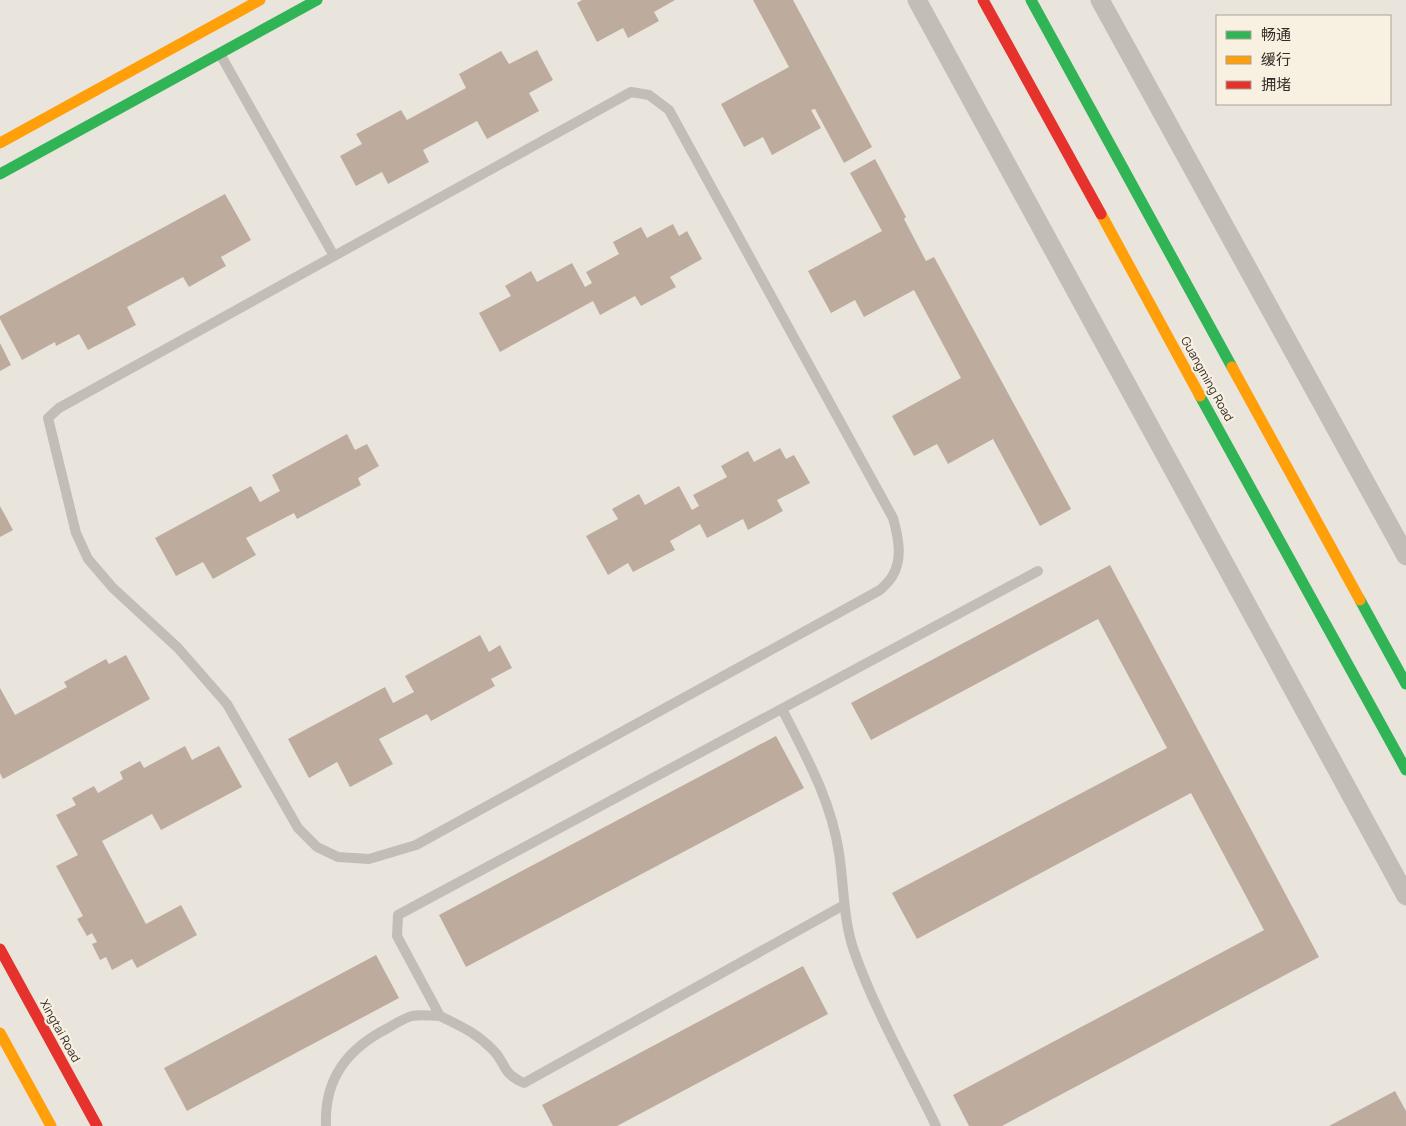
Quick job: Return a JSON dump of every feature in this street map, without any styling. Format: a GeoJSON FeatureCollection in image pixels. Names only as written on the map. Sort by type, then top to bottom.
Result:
{"type":"FeatureCollection","features":[{"type":"Feature","properties":{"kind":"main road"},"geometry":{"type":"LineString","coordinates":[[0,174],[174,63],[260,0]]}},
{"type":"Feature","properties":{"kind":"main road"},"geometry":{"type":"LineString","coordinates":[[0,142],[174,63],[220,54],[318,0]]}},
{"type":"Feature","properties":{"kind":"main road","name":"Guangming Road"},"geometry":{"type":"LineString","coordinates":[[983,0],[1406,770]]}},
{"type":"Feature","properties":{"kind":"main road"},"geometry":{"type":"LineString","coordinates":[[1031,0],[1406,684]]}},
{"type":"Feature","properties":{"kind":"main road","name":"Xingtai Road"},"geometry":{"type":"LineString","coordinates":[[0,949],[97,1126]]}},
{"type":"Feature","properties":{"kind":"main road"},"geometry":{"type":"LineString","coordinates":[[0,1033],[51,1126]]}},
{"type":"Feature","properties":{"kind":"street"},"geometry":{"type":"LineString","coordinates":[[918,0],[1406,896]]}},
{"type":"Feature","properties":{"kind":"street"},"geometry":{"type":"LineString","coordinates":[[1100,0],[1406,556]]}},
{"type":"Feature","properties":{"kind":"lane"},"geometry":{"type":"LineString","coordinates":[[220,54],[334,256]]}},
{"type":"Feature","properties":{"kind":"lane"},"geometry":{"type":"LineString","coordinates":[[631,92],[649,95],[669,110],[893,518],[899,539],[898,557],[893,575],[880,590],[416,845],[368,860],[338,857],[317,847],[298,828],[227,704],[178,648],[112,588],[88,559],[76,533],[48,418],[59,408],[334,256],[631,92]]}},
{"type":"Feature","properties":{"kind":"lane"},"geometry":{"type":"LineString","coordinates":[[440,1016],[397,936],[398,915],[1038,571]]}},
{"type":"Feature","properties":{"kind":"lane"},"geometry":{"type":"LineString","coordinates":[[782,708],[826,799],[839,853],[844,905],[853,949],[874,1002],[936,1126]]}},
{"type":"Feature","properties":{"kind":"lane"},"geometry":{"type":"LineString","coordinates":[[326,1126],[326,1104],[330,1086],[346,1059],[372,1036],[412,1016],[440,1016],[473,1032],[495,1052],[504,1068],[513,1078],[524,1083],[844,905]]}},
{"type":"Feature","properties":{"kind":"building"},"geometry":{"type":"Polygon","coordinates":[[[582,0],[675,0],[654,12],[659,21],[628,38],[623,28],[597,42],[577,3],[582,0]]]}},
{"type":"Feature","properties":{"kind":"building"},"geometry":{"type":"Polygon","coordinates":[[[753,0],[793,0],[872,147],[844,163],[815,109],[811,110],[821,128],[772,155],[763,137],[744,147],[721,104],[789,67],[753,0]]]}},
{"type":"Feature","properties":{"kind":"building"},"geometry":{"type":"Polygon","coordinates":[[[537,50],[553,80],[529,93],[539,111],[487,139],[477,121],[423,150],[429,162],[388,184],[382,172],[356,186],[340,156],[362,144],[356,134],[401,110],[407,120],[466,88],[459,74],[501,51],[509,64],[537,50]]]}},
{"type":"Feature","properties":{"kind":"building"},"geometry":{"type":"Polygon","coordinates":[[[875,159],[906,217],[904,219],[926,261],[934,257],[1071,509],[1040,526],[993,439],[948,464],[937,444],[914,456],[892,416],[961,378],[914,290],[864,317],[855,300],[831,313],[808,271],[882,231],[850,173],[875,159]]]}},
{"type":"Feature","properties":{"kind":"building"},"geometry":{"type":"Polygon","coordinates":[[[225,194],[251,240],[221,257],[226,266],[189,287],[183,277],[127,307],[136,325],[88,350],[79,334],[56,346],[55,342],[22,360],[0,316],[225,194]]]}},
{"type":"Feature","properties":{"kind":"building"},"geometry":{"type":"Polygon","coordinates":[[[673,224],[679,236],[687,231],[702,259],[670,277],[676,287],[641,306],[635,296],[600,315],[593,301],[500,352],[479,313],[511,296],[505,286],[531,271],[537,282],[572,263],[585,287],[592,283],[586,272],[619,254],[613,242],[641,227],[647,238],[673,224]]]}},
{"type":"Feature","properties":{"kind":"building"},"geometry":{"type":"Polygon","coordinates":[[[0,343],[11,365],[0,371],[0,343]]]}},
{"type":"Feature","properties":{"kind":"building"},"geometry":{"type":"Polygon","coordinates":[[[347,434],[355,450],[367,444],[379,466],[358,478],[361,485],[297,519],[294,513],[246,538],[256,555],[213,579],[203,562],[176,576],[155,538],[251,486],[260,502],[280,491],[272,475],[347,434]]]}},
{"type":"Feature","properties":{"kind":"building"},"geometry":{"type":"Polygon","coordinates":[[[780,448],[786,459],[794,455],[810,483],[777,500],[783,511],[748,530],[743,519],[707,538],[700,524],[670,541],[675,550],[633,572],[628,563],[608,575],[586,536],[618,519],[612,509],[639,494],[645,505],[679,486],[692,510],[699,506],[693,495],[727,477],[721,466],[748,451],[754,462],[780,448]]]}},
{"type":"Feature","properties":{"kind":"building"},"geometry":{"type":"Polygon","coordinates":[[[0,506],[13,530],[0,537],[0,506]]]}},
{"type":"Feature","properties":{"kind":"building"},"geometry":{"type":"Polygon","coordinates":[[[1110,565],[1319,957],[1002,1126],[969,1126],[953,1095],[1264,930],[1191,793],[917,939],[892,893],[1167,748],[1098,619],[871,740],[851,703],[1110,565]]]}},
{"type":"Feature","properties":{"kind":"building"},"geometry":{"type":"Polygon","coordinates":[[[480,635],[489,652],[500,645],[512,668],[491,679],[495,686],[431,721],[427,714],[379,739],[393,764],[350,787],[337,762],[309,778],[288,739],[385,687],[393,703],[414,692],[405,676],[480,635]]]}},
{"type":"Feature","properties":{"kind":"building"},"geometry":{"type":"Polygon","coordinates":[[[126,655],[150,699],[3,779],[0,773],[0,688],[15,715],[67,687],[64,682],[106,659],[109,664],[126,655]]]}},
{"type":"Feature","properties":{"kind":"building"},"geometry":{"type":"Polygon","coordinates":[[[776,736],[804,788],[466,967],[439,915],[776,736]]]}},
{"type":"Feature","properties":{"kind":"building"},"geometry":{"type":"Polygon","coordinates":[[[185,746],[192,760],[219,746],[242,787],[161,830],[152,814],[102,841],[146,924],[181,905],[197,935],[137,968],[132,959],[112,970],[106,957],[100,960],[92,944],[97,942],[92,933],[87,936],[77,919],[83,916],[56,866],[78,855],[56,815],[76,805],[72,798],[94,786],[98,793],[123,779],[120,772],[140,761],[144,768],[185,746]]]}},
{"type":"Feature","properties":{"kind":"building"},"geometry":{"type":"Polygon","coordinates":[[[376,955],[399,998],[187,1111],[164,1068],[376,955]]]}},
{"type":"Feature","properties":{"kind":"building"},"geometry":{"type":"Polygon","coordinates":[[[803,966],[828,1014],[617,1126],[553,1126],[542,1105],[803,966]]]}},
{"type":"Feature","properties":{"kind":"building"},"geometry":{"type":"Polygon","coordinates":[[[1395,1091],[1406,1111],[1406,1126],[1329,1126],[1395,1091]]]}},
{"type":"Feature","properties":{"kind":"traffic: fast"},"geometry":{"type":"LineString","coordinates":[[0,174],[317,0]]}},
{"type":"Feature","properties":{"kind":"traffic: fast"},"geometry":{"type":"LineString","coordinates":[[1031,0],[1232,367]]}},
{"type":"Feature","properties":{"kind":"traffic: fast"},"geometry":{"type":"LineString","coordinates":[[1200,396],[1406,770]]}},
{"type":"Feature","properties":{"kind":"traffic: fast"},"geometry":{"type":"LineString","coordinates":[[1360,600],[1406,684]]}},
{"type":"Feature","properties":{"kind":"traffic: slow"},"geometry":{"type":"LineString","coordinates":[[0,143],[260,0]]}},
{"type":"Feature","properties":{"kind":"traffic: slow"},"geometry":{"type":"LineString","coordinates":[[1101,214],[1200,396]]}},
{"type":"Feature","properties":{"kind":"traffic: slow"},"geometry":{"type":"LineString","coordinates":[[1232,367],[1360,600]]}},
{"type":"Feature","properties":{"kind":"traffic: slow"},"geometry":{"type":"LineString","coordinates":[[0,1033],[51,1126]]}},
{"type":"Feature","properties":{"kind":"traffic: jam"},"geometry":{"type":"LineString","coordinates":[[983,0],[1101,214]]}},
{"type":"Feature","properties":{"kind":"traffic: jam"},"geometry":{"type":"LineString","coordinates":[[0,949],[97,1126]]}}]}
